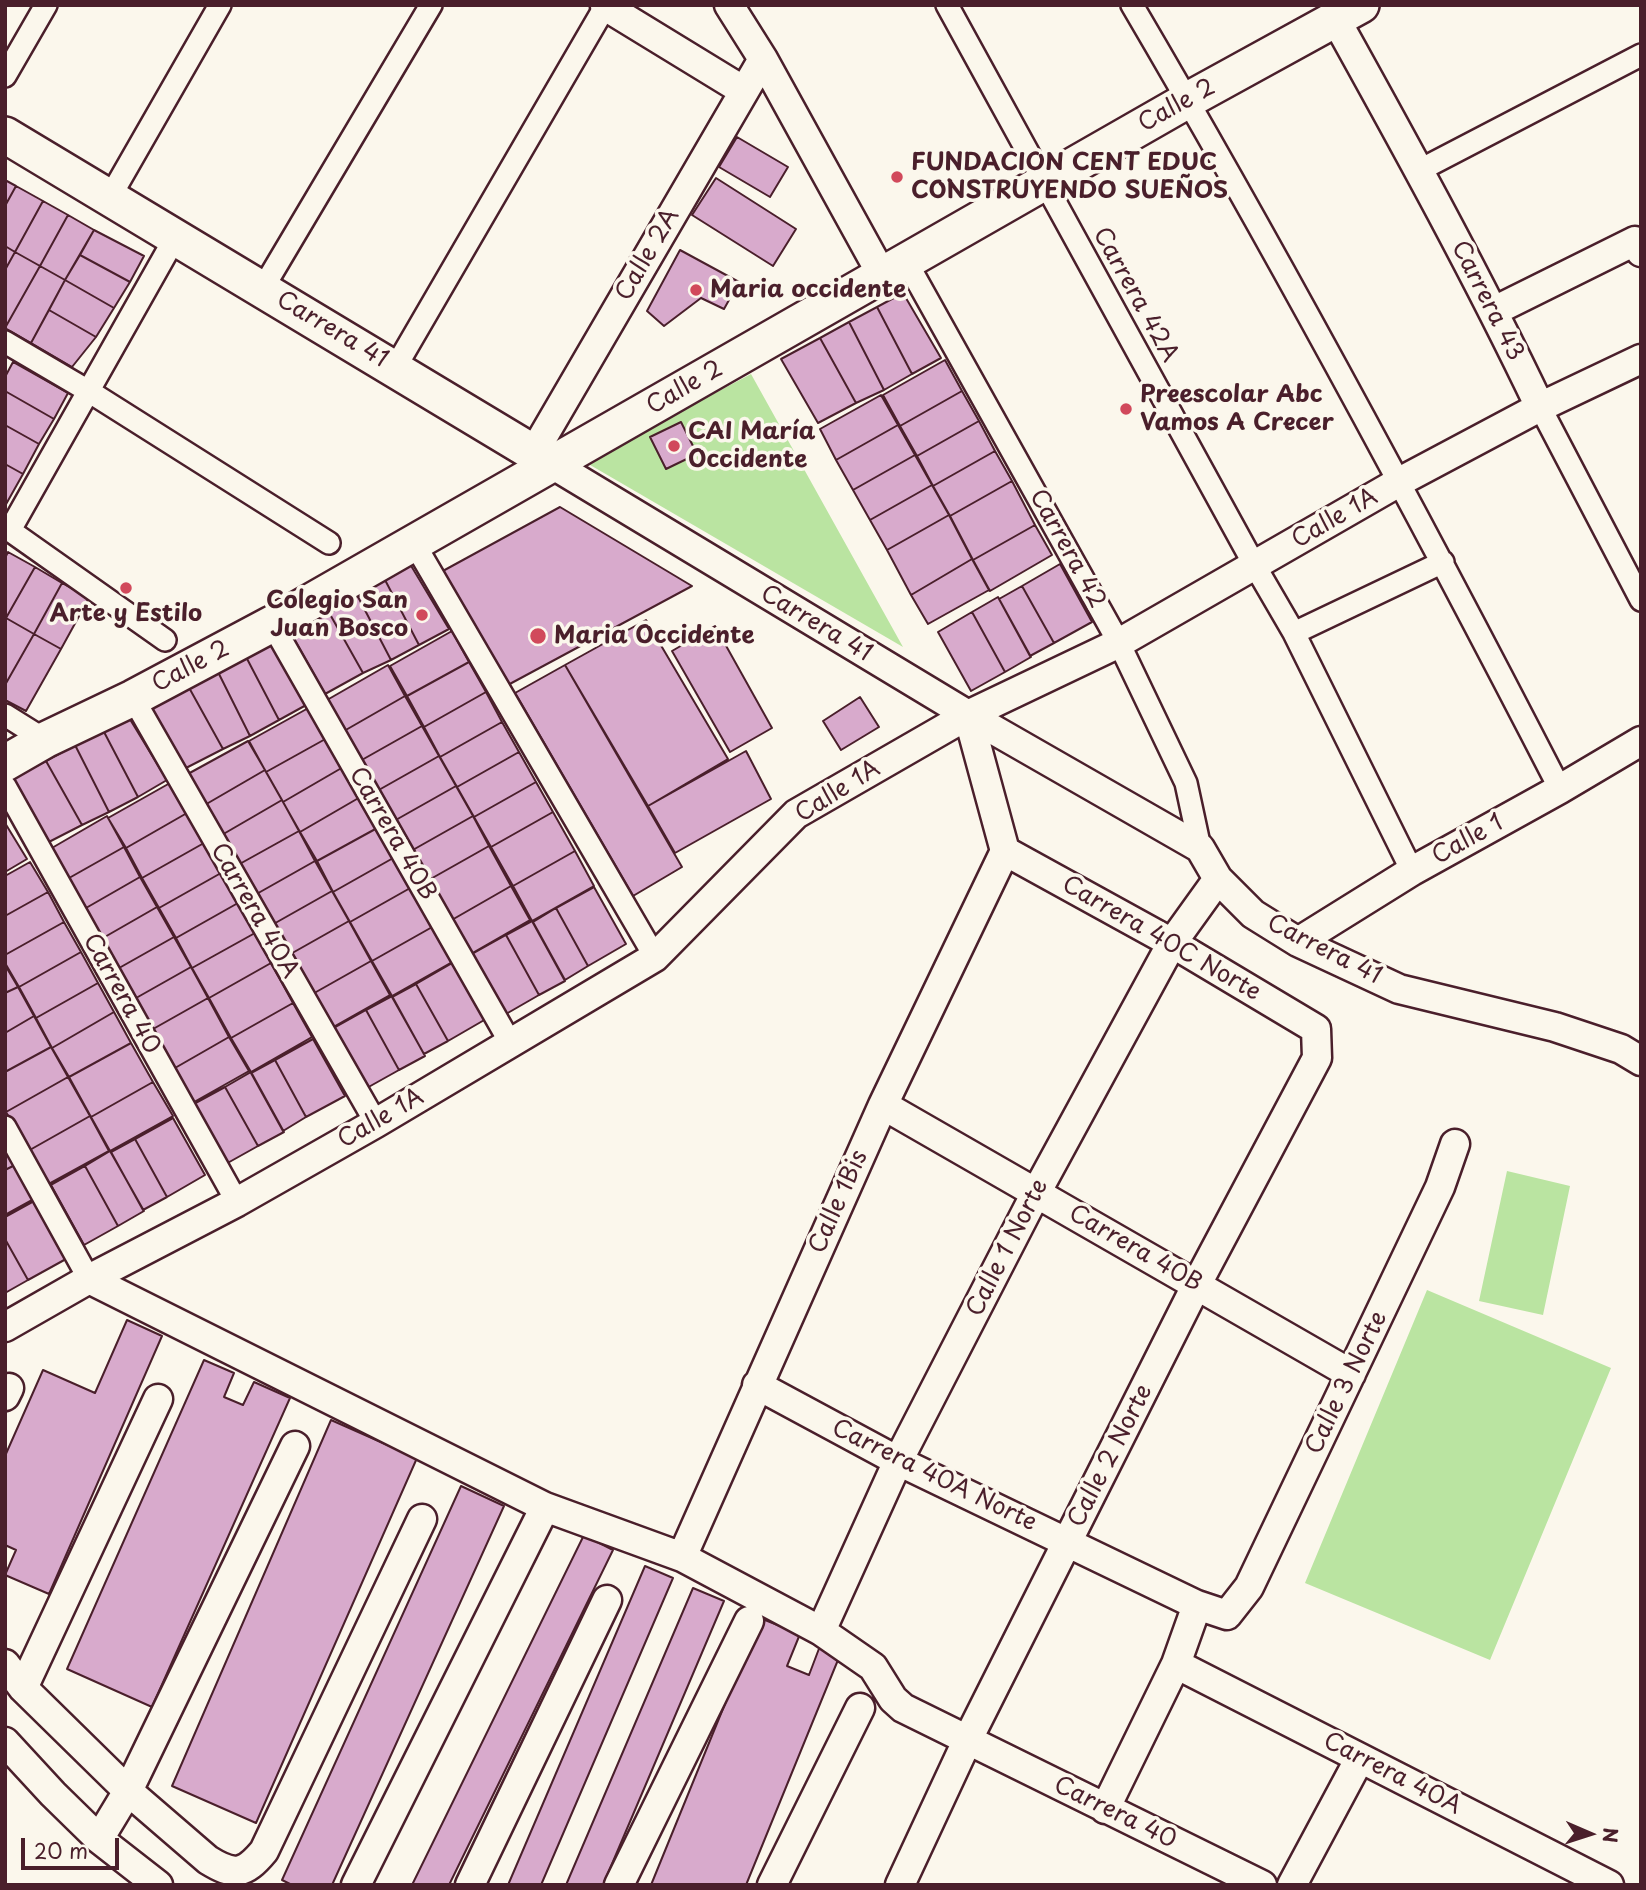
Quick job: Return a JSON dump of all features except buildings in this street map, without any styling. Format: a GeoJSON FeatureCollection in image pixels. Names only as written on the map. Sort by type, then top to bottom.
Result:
{"type":"FeatureCollection","features":[{"type":"Feature","properties":{"kind":"street"},"geometry":{"type":"LineString","coordinates":[[5,76],[46,5]]}},
{"type":"Feature","properties":{"kind":"street"},"geometry":{"type":"LineString","coordinates":[[110,197],[220,5]]}},
{"type":"Feature","properties":{"kind":"street"},"geometry":{"type":"LineString","coordinates":[[263,288],[431,5]]}},
{"type":"Feature","properties":{"kind":"street","name":"Carrera 42"},"geometry":{"type":"LineString","coordinates":[[729,5],[894,268],[1119,643],[1186,783],[1200,848]]}},
{"type":"Feature","properties":{"kind":"street","name":"Carrera 42A"},"geometry":{"type":"LineString","coordinates":[[947,5],[1294,633],[1412,871]]}},
{"type":"Feature","properties":{"kind":"street"},"geometry":{"type":"LineString","coordinates":[[1132,5],[1188,100],[1443,562],[1560,789]]}},
{"type":"Feature","properties":{"kind":"street"},"geometry":{"type":"LineString","coordinates":[[395,368],[606,6],[744,91]]}},
{"type":"Feature","properties":{"kind":"street","name":"Calle 2"},"geometry":{"type":"LineString","coordinates":[[5,763],[272,624],[414,543],[543,458],[894,268],[1341,10]]}},
{"type":"Feature","properties":{"kind":"street","name":"Carrera 43"},"geometry":{"type":"LineString","coordinates":[[1341,10],[1540,407],[1641,600]]}},
{"type":"Feature","properties":{"kind":"street"},"geometry":{"type":"LineString","coordinates":[[1420,170],[1641,55]]}},
{"type":"Feature","properties":{"kind":"street","name":"Calle 2A"},"geometry":{"type":"LineString","coordinates":[[543,458],[763,59]]}},
{"type":"Feature","properties":{"kind":"street","name":"Carrera 41"},"geometry":{"type":"LineString","coordinates":[[5,135],[968,715],[1200,848],[1218,878],[1253,914],[1298,942],[1399,989],[1555,1027],[1621,1049],[1641,1061]]}},
{"type":"Feature","properties":{"kind":"street"},"geometry":{"type":"LineString","coordinates":[[165,640],[8,529],[90,392],[176,236]]}},
{"type":"Feature","properties":{"kind":"street"},"geometry":{"type":"LineString","coordinates":[[1494,311],[1639,244]]}},
{"type":"Feature","properties":{"kind":"street"},"geometry":{"type":"LineString","coordinates":[[5,342],[90,392],[329,543]]}},
{"type":"Feature","properties":{"kind":"street","name":"Calle 1A"},"geometry":{"type":"LineString","coordinates":[[5,1327],[89,1279],[237,1202],[376,1123],[655,957],[796,814],[968,715],[1119,643],[1399,482],[1540,407],[1641,359]]}},
{"type":"Feature","properties":{"kind":"street"},"geometry":{"type":"LineString","coordinates":[[414,543],[655,957]]}},
{"type":"Feature","properties":{"kind":"street"},"geometry":{"type":"LineString","coordinates":[[1294,633],[1443,562]]}},
{"type":"Feature","properties":{"kind":"street","name":"Carrera 40B"},"geometry":{"type":"LineString","coordinates":[[272,624],[511,1044]]}},
{"type":"Feature","properties":{"kind":"street","name":"Carrera 40A"},"geometry":{"type":"LineString","coordinates":[[133,698],[376,1123]]}},
{"type":"Feature","properties":{"kind":"street"},"geometry":{"type":"LineString","coordinates":[[5,715],[45,740]]}},
{"type":"Feature","properties":{"kind":"street"},"geometry":{"type":"LineString","coordinates":[[968,715],[1006,852]]}},
{"type":"Feature","properties":{"kind":"street","name":"Calle 1"},"geometry":{"type":"LineString","coordinates":[[1298,942],[1412,871],[1641,741]]}},
{"type":"Feature","properties":{"kind":"street","name":"Carrera 40"},"geometry":{"type":"LineString","coordinates":[[5,786],[237,1202]]}},
{"type":"Feature","properties":{"kind":"street","name":"Carrera 40C Norte"},"geometry":{"type":"LineString","coordinates":[[1006,852],[1172,943],[1316,1029]]}},
{"type":"Feature","properties":{"kind":"street","name":"Calle 1Bis"},"geometry":{"type":"LineString","coordinates":[[682,1557],[883,1105],[1006,852]]}},
{"type":"Feature","properties":{"kind":"street","name":"Calle 1 Norte"},"geometry":{"type":"LineString","coordinates":[[821,1631],[898,1461],[1036,1193],[1172,943],[1218,878]]}},
{"type":"Feature","properties":{"kind":"street","name":"Calle 2 Norte"},"geometry":{"type":"LineString","coordinates":[[906,1883],[968,1739],[1197,1284],[1317,1058],[1316,1029]]}},
{"type":"Feature","properties":{"kind":"street","name":"Carrera 40B"},"geometry":{"type":"LineString","coordinates":[[883,1105],[1351,1374]]}},
{"type":"Feature","properties":{"kind":"street"},"geometry":{"type":"LineString","coordinates":[[5,1127],[89,1279],[545,1507],[682,1557],[821,1631]]}},
{"type":"Feature","properties":{"kind":"street","name":"Calle 3 Norte"},"geometry":{"type":"LineString","coordinates":[[1227,1615],[1249,1587],[1440,1187],[1455,1144]]}},
{"type":"Feature","properties":{"kind":"street","name":"Carrera 40A Norte"},"geometry":{"type":"LineString","coordinates":[[757,1385],[898,1461],[1197,1605],[1227,1615]]}},
{"type":"Feature","properties":{"kind":"street"},"geometry":{"type":"LineString","coordinates":[[23,1688],[158,1399]]}},
{"type":"Feature","properties":{"kind":"street"},"geometry":{"type":"LineString","coordinates":[[99,1839],[128,1791],[295,1446]]}},
{"type":"Feature","properties":{"kind":"street"},"geometry":{"type":"LineString","coordinates":[[356,1885],[545,1507]]}},
{"type":"Feature","properties":{"kind":"street"},"geometry":{"type":"LineString","coordinates":[[5,1664],[23,1688],[128,1791],[208,1860],[221,1868],[236,1872],[253,1865],[264,1851],[422,1519]]}},
{"type":"Feature","properties":{"kind":"street"},"geometry":{"type":"LineString","coordinates":[[470,1885],[607,1600]]}},
{"type":"Feature","properties":{"kind":"street"},"geometry":{"type":"LineString","coordinates":[[1105,1809],[1176,1664],[1197,1605]]}},
{"type":"Feature","properties":{"kind":"street"},"geometry":{"type":"LineString","coordinates":[[620,1885],[750,1621]]}},
{"type":"Feature","properties":{"kind":"street","name":"Carrera 40"},"geometry":{"type":"LineString","coordinates":[[821,1631],[873,1667],[893,1699],[903,1708],[1262,1885]]}},
{"type":"Feature","properties":{"kind":"street","name":"Carrera 40A"},"geometry":{"type":"LineString","coordinates":[[1176,1664],[1609,1885]]}},
{"type":"Feature","properties":{"kind":"street"},"geometry":{"type":"LineString","coordinates":[[772,1885],[860,1708]]}},
{"type":"Feature","properties":{"kind":"street"},"geometry":{"type":"LineString","coordinates":[[5,1742],[99,1839],[158,1885]]}},
{"type":"Feature","properties":{"kind":"street"},"geometry":{"type":"LineString","coordinates":[[1292,1885],[1360,1758]]}},
{"type":"Feature","properties":{"kind":"green space"},"geometry":{"type":"Polygon","coordinates":[[[751,374],[903,647],[585,462],[751,374]]]}},
{"type":"Feature","properties":{"kind":"green space"},"geometry":{"type":"Polygon","coordinates":[[[1507,1171],[1570,1186],[1543,1315],[1479,1301],[1507,1171]]]}},
{"type":"Feature","properties":{"kind":"green space"},"geometry":{"type":"Polygon","coordinates":[[[1427,1290],[1611,1368],[1490,1660],[1305,1583],[1427,1290]]]}},
{"type":"Feature","properties":{"kind":"place","name":"FUNDACION CENT EDUC CONSTRUYENDO SUEÑOS"},"geometry":{"type":"Point","coordinates":[897,177]}},
{"type":"Feature","properties":{"kind":"place","name":"Maria occidente"},"geometry":{"type":"Point","coordinates":[696,290]}},
{"type":"Feature","properties":{"kind":"place","name":"Preescolar Abc Vamos A Crecer"},"geometry":{"type":"Point","coordinates":[1126,409]}},
{"type":"Feature","properties":{"kind":"place","name":"CAI María Occidente"},"geometry":{"type":"Point","coordinates":[674,446]}},
{"type":"Feature","properties":{"kind":"place","name":"Arte y Estilo"},"geometry":{"type":"Point","coordinates":[126,588]}},
{"type":"Feature","properties":{"kind":"place","name":"Colegio San Juan Bosco"},"geometry":{"type":"Point","coordinates":[422,615]}},
{"type":"Feature","properties":{"kind":"place","name":"Maria Occidente"},"geometry":{"type":"Point","coordinates":[538,636]}}]}
